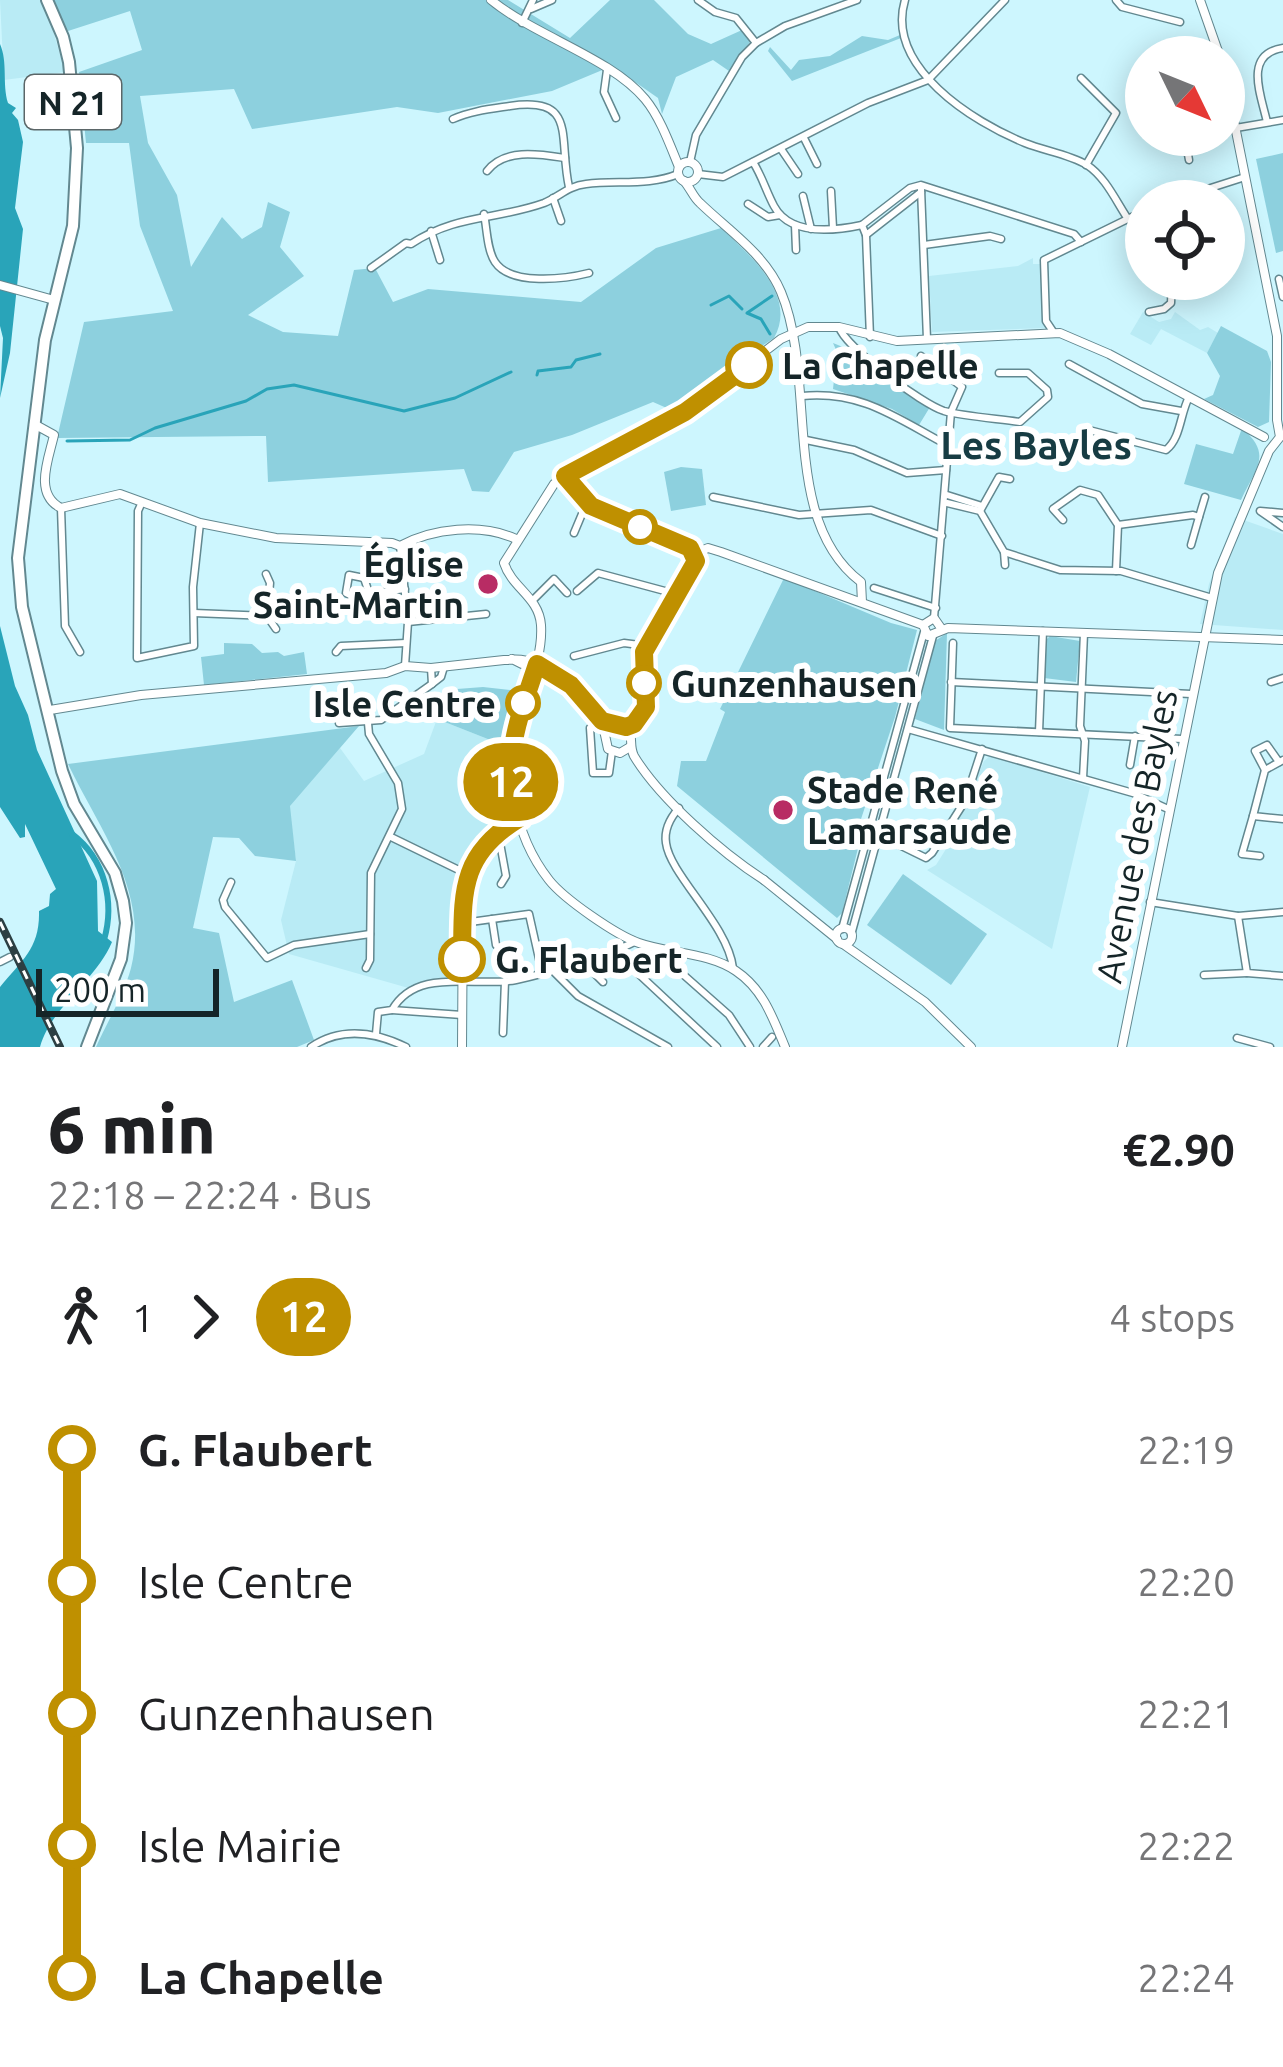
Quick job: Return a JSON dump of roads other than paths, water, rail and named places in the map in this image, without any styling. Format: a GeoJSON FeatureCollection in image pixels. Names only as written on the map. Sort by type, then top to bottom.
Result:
{"type":"FeatureCollection","features":[{"type":"Feature","properties":{"kind":"main road","name":"N 21"},"geometry":{"type":"LineString","coordinates":[[47,0],[63,37],[77,148],[68,248],[55,301],[21,517],[20,593],[69,791],[115,873],[126,923],[117,975],[87,1047]]}},
{"type":"Feature","properties":{"kind":"main road"},"geometry":{"type":"LineString","coordinates":[[491,0],[607,70],[645,99],[686,172],[696,200],[758,256],[775,279],[792,332],[814,514],[850,574],[853,585],[847,596]]}},
{"type":"Feature","properties":{"kind":"main road"},"geometry":{"type":"LineString","coordinates":[[1200,0],[1213,36]]}},
{"type":"Feature","properties":{"kind":"main road"},"geometry":{"type":"LineString","coordinates":[[785,1047],[761,995],[733,968],[634,942],[549,880],[520,818],[511,780],[510,749],[537,664],[541,628],[533,600],[505,566],[516,539],[544,494],[565,476],[709,397],[792,332],[817,326],[897,341],[1054,333],[1109,354],[1269,435],[1280,354],[1241,156]]}},
{"type":"Feature","properties":{"kind":"main road"},"geometry":{"type":"LineString","coordinates":[[0,285],[55,301]]}},
{"type":"Feature","properties":{"kind":"main road"},"geometry":{"type":"LineString","coordinates":[[34,424],[54,435],[46,463],[47,495],[61,508],[112,494],[200,524],[299,542],[400,546],[458,529],[516,539]]}},
{"type":"Feature","properties":{"kind":"main road","name":"Avenue des Bayles"},"geometry":{"type":"LineString","coordinates":[[1122,1047],[1212,598],[1269,435]]}},
{"type":"Feature","properties":{"kind":"main road"},"geometry":{"type":"LineString","coordinates":[[565,476],[587,502],[634,524],[646,538],[689,556],[709,548],[930,630],[1283,640]]}},
{"type":"Feature","properties":{"kind":"main road"},"geometry":{"type":"LineString","coordinates":[[850,574],[861,582],[862,602]]}},
{"type":"Feature","properties":{"kind":"main road"},"geometry":{"type":"LineString","coordinates":[[930,630],[935,613]]}},
{"type":"Feature","properties":{"kind":"main road"},"geometry":{"type":"LineString","coordinates":[[50,710],[141,695],[386,673],[405,666],[431,668],[512,659],[537,664],[571,685],[607,726],[630,728],[629,750],[679,808],[738,863],[822,928],[844,936],[857,955],[925,1002],[971,1047]]}},
{"type":"Feature","properties":{"kind":"main road"},"geometry":{"type":"LineString","coordinates":[[607,726],[604,740],[612,752],[629,750]]}},
{"type":"Feature","properties":{"kind":"main road"},"geometry":{"type":"LineString","coordinates":[[462,1047],[467,874],[478,851],[520,818]]}},
{"type":"Feature","properties":{"kind":"street"},"geometry":{"type":"LineString","coordinates":[[522,22],[532,4],[552,0]]}},
{"type":"Feature","properties":{"kind":"street"},"geometry":{"type":"LineString","coordinates":[[698,0],[707,9],[736,17],[756,43]]}},
{"type":"Feature","properties":{"kind":"street"},"geometry":{"type":"LineString","coordinates":[[828,0],[831,10]]}},
{"type":"Feature","properties":{"kind":"street"},"geometry":{"type":"LineString","coordinates":[[686,172],[696,135],[742,57],[785,26],[857,0]]}},
{"type":"Feature","properties":{"kind":"street"},"geometry":{"type":"LineString","coordinates":[[905,0],[903,36],[928,80],[1002,132],[1086,165],[1125,214]]}},
{"type":"Feature","properties":{"kind":"street"},"geometry":{"type":"LineString","coordinates":[[371,268],[431,230],[553,198],[569,187],[663,179],[686,172],[723,176],[868,103],[928,80],[1005,0]]}},
{"type":"Feature","properties":{"kind":"street"},"geometry":{"type":"LineString","coordinates":[[1116,0],[1123,7],[1180,22]]}},
{"type":"Feature","properties":{"kind":"street"},"geometry":{"type":"LineString","coordinates":[[1267,122],[1256,75],[1258,63],[1266,53],[1283,48]]}},
{"type":"Feature","properties":{"kind":"street"},"geometry":{"type":"LineString","coordinates":[[607,70],[604,92],[616,118]]}},
{"type":"Feature","properties":{"kind":"street"},"geometry":{"type":"LineString","coordinates":[[1081,78],[1116,112],[1086,165]]}},
{"type":"Feature","properties":{"kind":"street"},"geometry":{"type":"LineString","coordinates":[[453,119],[467,112],[537,102],[549,106],[558,114],[569,187]]}},
{"type":"Feature","properties":{"kind":"street"},"geometry":{"type":"LineString","coordinates":[[1245,126],[1283,120]]}},
{"type":"Feature","properties":{"kind":"street"},"geometry":{"type":"LineString","coordinates":[[804,137],[818,164]]}},
{"type":"Feature","properties":{"kind":"street"},"geometry":{"type":"LineString","coordinates":[[781,149],[797,174]]}},
{"type":"Feature","properties":{"kind":"street"},"geometry":{"type":"LineString","coordinates":[[487,172],[494,162],[528,152],[565,158]]}},
{"type":"Feature","properties":{"kind":"street"},"geometry":{"type":"LineString","coordinates":[[1189,156],[1190,160]]}},
{"type":"Feature","properties":{"kind":"street"},"geometry":{"type":"LineString","coordinates":[[752,162],[780,214],[795,225],[812,229],[862,225],[910,188],[1074,234],[1081,242]]}},
{"type":"Feature","properties":{"kind":"street"},"geometry":{"type":"LineString","coordinates":[[1236,180],[1245,177]]}},
{"type":"Feature","properties":{"kind":"street"},"geometry":{"type":"LineString","coordinates":[[866,235],[921,189]]}},
{"type":"Feature","properties":{"kind":"street"},"geometry":{"type":"LineString","coordinates":[[921,189],[927,339]]}},
{"type":"Feature","properties":{"kind":"street"},"geometry":{"type":"LineString","coordinates":[[831,191],[833,228]]}},
{"type":"Feature","properties":{"kind":"street"},"geometry":{"type":"LineString","coordinates":[[803,196],[812,229]]}},
{"type":"Feature","properties":{"kind":"street"},"geometry":{"type":"LineString","coordinates":[[553,198],[561,221]]}},
{"type":"Feature","properties":{"kind":"street"},"geometry":{"type":"LineString","coordinates":[[748,204],[768,217],[780,214]]}},
{"type":"Feature","properties":{"kind":"street"},"geometry":{"type":"LineString","coordinates":[[484,214],[492,258],[500,268],[543,278],[589,273]]}},
{"type":"Feature","properties":{"kind":"street"},"geometry":{"type":"LineString","coordinates":[[1054,333],[1046,321],[1044,260],[1125,217]]}},
{"type":"Feature","properties":{"kind":"street"},"geometry":{"type":"LineString","coordinates":[[795,225],[796,250]]}},
{"type":"Feature","properties":{"kind":"street"},"geometry":{"type":"LineString","coordinates":[[862,225],[870,337]]}},
{"type":"Feature","properties":{"kind":"street"},"geometry":{"type":"LineString","coordinates":[[431,230],[440,260]]}},
{"type":"Feature","properties":{"kind":"street"},"geometry":{"type":"LineString","coordinates":[[924,245],[990,236],[1000,239]]}},
{"type":"Feature","properties":{"kind":"street"},"geometry":{"type":"LineString","coordinates":[[1265,281],[1282,286]]}},
{"type":"Feature","properties":{"kind":"street"},"geometry":{"type":"LineString","coordinates":[[1149,312],[1159,311],[1172,300]]}},
{"type":"Feature","properties":{"kind":"street"},"geometry":{"type":"LineString","coordinates":[[839,327],[844,340],[862,356],[938,408],[1021,422],[1048,397],[1047,390],[1028,373],[999,373]]}},
{"type":"Feature","properties":{"kind":"street"},"geometry":{"type":"LineString","coordinates":[[874,587],[935,613],[951,412],[962,387],[921,356]]}},
{"type":"Feature","properties":{"kind":"street"},"geometry":{"type":"LineString","coordinates":[[1069,364],[1142,404],[1181,411]]}},
{"type":"Feature","properties":{"kind":"street"},"geometry":{"type":"LineString","coordinates":[[802,396],[861,401],[898,415],[949,446]]}},
{"type":"Feature","properties":{"kind":"street"},"geometry":{"type":"LineString","coordinates":[[1089,430],[1166,450],[1175,441],[1189,397]]}},
{"type":"Feature","properties":{"kind":"street"},"geometry":{"type":"LineString","coordinates":[[806,440],[854,450],[907,473],[947,470]]}},
{"type":"Feature","properties":{"kind":"street"},"geometry":{"type":"LineString","coordinates":[[981,509],[1000,477],[1010,479]]}},
{"type":"Feature","properties":{"kind":"street"},"geometry":{"type":"LineString","coordinates":[[1063,520],[1053,508],[1080,490],[1098,495],[1118,525],[1117,571]]}},
{"type":"Feature","properties":{"kind":"street"},"geometry":{"type":"LineString","coordinates":[[713,497],[799,514],[871,510],[944,536]]}},
{"type":"Feature","properties":{"kind":"street"},"geometry":{"type":"LineString","coordinates":[[1191,545],[1205,497]]}},
{"type":"Feature","properties":{"kind":"street"},"geometry":{"type":"LineString","coordinates":[[947,499],[981,509],[1004,552],[1005,565]]}},
{"type":"Feature","properties":{"kind":"street"},"geometry":{"type":"LineString","coordinates":[[142,502],[138,511],[137,658],[194,646],[193,587],[200,524]]}},
{"type":"Feature","properties":{"kind":"street"},"geometry":{"type":"LineString","coordinates":[[574,532],[587,502]]}},
{"type":"Feature","properties":{"kind":"street"},"geometry":{"type":"LineString","coordinates":[[1246,503],[1283,527]]}},
{"type":"Feature","properties":{"kind":"street"},"geometry":{"type":"LineString","coordinates":[[61,508],[65,626],[80,652]]}},
{"type":"Feature","properties":{"kind":"street"},"geometry":{"type":"LineString","coordinates":[[1260,511],[1283,512]]}},
{"type":"Feature","properties":{"kind":"street"},"geometry":{"type":"LineString","coordinates":[[1118,525],[1199,517]]}},
{"type":"Feature","properties":{"kind":"street"},"geometry":{"type":"LineString","coordinates":[[400,546],[408,622],[405,666]]}},
{"type":"Feature","properties":{"kind":"street"},"geometry":{"type":"LineString","coordinates":[[1004,552],[1060,570],[1117,571],[1212,598]]}},
{"type":"Feature","properties":{"kind":"street"},"geometry":{"type":"LineString","coordinates":[[630,728],[646,707],[647,646],[695,565],[696,554]]}},
{"type":"Feature","properties":{"kind":"street"},"geometry":{"type":"LineString","coordinates":[[533,600],[554,579],[572,592],[598,573],[676,594]]}},
{"type":"Feature","properties":{"kind":"street"},"geometry":{"type":"LineString","coordinates":[[266,574],[270,583],[267,616],[276,629]]}},
{"type":"Feature","properties":{"kind":"street"},"geometry":{"type":"LineString","coordinates":[[369,593],[404,590]]}},
{"type":"Feature","properties":{"kind":"street"},"geometry":{"type":"LineString","coordinates":[[194,613],[267,616]]}},
{"type":"Feature","properties":{"kind":"street"},"geometry":{"type":"LineString","coordinates":[[408,622],[486,614]]}},
{"type":"Feature","properties":{"kind":"street"},"geometry":{"type":"LineString","coordinates":[[844,936],[930,630]]}},
{"type":"Feature","properties":{"kind":"street"},"geometry":{"type":"LineString","coordinates":[[1039,732],[1043,631]]}},
{"type":"Feature","properties":{"kind":"street"},"geometry":{"type":"LineString","coordinates":[[1083,778],[1084,633]]}},
{"type":"Feature","properties":{"kind":"street"},"geometry":{"type":"LineString","coordinates":[[336,652],[341,646],[406,643]]}},
{"type":"Feature","properties":{"kind":"street"},"geometry":{"type":"LineString","coordinates":[[574,656],[624,643],[647,646]]}},
{"type":"Feature","properties":{"kind":"street"},"geometry":{"type":"LineString","coordinates":[[952,643],[950,728],[1182,739]]}},
{"type":"Feature","properties":{"kind":"street"},"geometry":{"type":"LineString","coordinates":[[339,723],[381,720],[441,677],[444,667]]}},
{"type":"Feature","properties":{"kind":"street"},"geometry":{"type":"LineString","coordinates":[[431,668],[432,684]]}},
{"type":"Feature","properties":{"kind":"street"},"geometry":{"type":"LineString","coordinates":[[1271,682],[1283,678]]}},
{"type":"Feature","properties":{"kind":"street"},"geometry":{"type":"LineString","coordinates":[[951,682],[1191,694]]}},
{"type":"Feature","properties":{"kind":"street"},"geometry":{"type":"LineString","coordinates":[[365,968],[370,960],[371,873],[402,809],[401,794],[369,734],[368,723]]}},
{"type":"Feature","properties":{"kind":"street"},"geometry":{"type":"LineString","coordinates":[[902,727],[1083,778],[1168,809]]}},
{"type":"Feature","properties":{"kind":"street"},"geometry":{"type":"LineString","coordinates":[[590,728],[593,773],[609,773],[612,752]]}},
{"type":"Feature","properties":{"kind":"street"},"geometry":{"type":"LineString","coordinates":[[1130,765],[1136,736]]}},
{"type":"Feature","properties":{"kind":"street"},"geometry":{"type":"LineString","coordinates":[[1260,856],[1242,854],[1265,770],[1255,751],[1267,745],[1281,761],[1265,770]]}},
{"type":"Feature","properties":{"kind":"street"},"geometry":{"type":"LineString","coordinates":[[872,832],[916,855],[932,853],[965,801],[982,749]]}},
{"type":"Feature","properties":{"kind":"street"},"geometry":{"type":"LineString","coordinates":[[679,808],[667,828],[667,849],[708,911],[733,968]]}},
{"type":"Feature","properties":{"kind":"street"},"geometry":{"type":"LineString","coordinates":[[1253,816],[1283,819]]}},
{"type":"Feature","properties":{"kind":"street"},"geometry":{"type":"LineString","coordinates":[[499,832],[506,876],[502,884]]}},
{"type":"Feature","properties":{"kind":"street"},"geometry":{"type":"LineString","coordinates":[[391,837],[467,874]]}},
{"type":"Feature","properties":{"kind":"street"},"geometry":{"type":"LineString","coordinates":[[231,882],[223,900],[225,908],[266,958],[294,945],[370,934]]}},
{"type":"Feature","properties":{"kind":"street"},"geometry":{"type":"LineString","coordinates":[[1150,902],[1238,916],[1283,912]]}},
{"type":"Feature","properties":{"kind":"street"},"geometry":{"type":"LineString","coordinates":[[463,923],[523,913],[531,916],[546,970],[578,996],[668,1047]]}},
{"type":"Feature","properties":{"kind":"street"},"geometry":{"type":"LineString","coordinates":[[1238,916],[1247,973]]}},
{"type":"Feature","properties":{"kind":"street"},"geometry":{"type":"LineString","coordinates":[[492,919],[496,946],[511,958],[515,980]]}},
{"type":"Feature","properties":{"kind":"street"},"geometry":{"type":"LineString","coordinates":[[392,1010],[400,997],[422,987],[461,979],[515,980],[634,942]]}},
{"type":"Feature","properties":{"kind":"street"},"geometry":{"type":"LineString","coordinates":[[672,949],[669,962],[736,1022],[750,1047]]}},
{"type":"Feature","properties":{"kind":"street"},"geometry":{"type":"LineString","coordinates":[[614,950],[717,1047]]}},
{"type":"Feature","properties":{"kind":"street"},"geometry":{"type":"LineString","coordinates":[[0,962],[10,957]]}},
{"type":"Feature","properties":{"kind":"street"},"geometry":{"type":"LineString","coordinates":[[580,959],[603,982]]}},
{"type":"Feature","properties":{"kind":"street"},"geometry":{"type":"LineString","coordinates":[[1204,975],[1283,976]]}},
{"type":"Feature","properties":{"kind":"street"},"geometry":{"type":"LineString","coordinates":[[503,1033],[505,981]]}},
{"type":"Feature","properties":{"kind":"street"},"geometry":{"type":"LineString","coordinates":[[376,1034],[378,1012],[462,1015]]}},
{"type":"Feature","properties":{"kind":"street"},"geometry":{"type":"LineString","coordinates":[[311,1047],[342,1034],[376,1034],[406,1047]]}},
{"type":"Feature","properties":{"kind":"street"},"geometry":{"type":"LineString","coordinates":[[764,1047],[772,1037]]}},
{"type":"Feature","properties":{"kind":"street"},"geometry":{"type":"LineString","coordinates":[[1237,1038],[1270,1047],[1283,1044]]}},
{"type":"Feature","properties":{"kind":"waterway"},"geometry":{"type":"LineString","coordinates":[[711,305],[729,296],[742,309]]}},
{"type":"Feature","properties":{"kind":"waterway"},"geometry":{"type":"LineString","coordinates":[[770,334],[761,319],[747,313],[772,296]]}},
{"type":"Feature","properties":{"kind":"waterway"},"geometry":{"type":"LineString","coordinates":[[537,375],[600,354]]}},
{"type":"Feature","properties":{"kind":"waterway"},"geometry":{"type":"LineString","coordinates":[[67,441],[130,440],[246,401],[267,389],[294,385],[404,411],[455,398],[511,372]]}},
{"type":"Feature","properties":{"kind":"waterway"},"geometry":{"type":"LineString","coordinates":[[72,834],[92,856],[104,882],[108,911],[104,940]]}},
{"type":"Feature","properties":{"kind":"railway"},"geometry":{"type":"LineString","coordinates":[[0,922],[60,1047]]}},
{"type":"Feature","properties":{"kind":"place","name":"La Chapelle"},"geometry":{"type":"Point","coordinates":[749,365]}},
{"type":"Feature","properties":{"kind":"place","name":"Église Saint-Martin"},"geometry":{"type":"Point","coordinates":[488,584]}},
{"type":"Feature","properties":{"kind":"place","name":"Gunzenhausen"},"geometry":{"type":"Point","coordinates":[644,683]}},
{"type":"Feature","properties":{"kind":"place","name":"Isle Centre"},"geometry":{"type":"Point","coordinates":[523,703]}},
{"type":"Feature","properties":{"kind":"place","name":"Stade René Lamarsaude"},"geometry":{"type":"Point","coordinates":[783,810]}},
{"type":"Feature","properties":{"kind":"place","name":"G. Flaubert"},"geometry":{"type":"Point","coordinates":[462,959]}},
{"type":"Feature","properties":{"kind":"district","name":"Les Bayles"},"geometry":{"type":"Point","coordinates":[1036,444]}}]}
